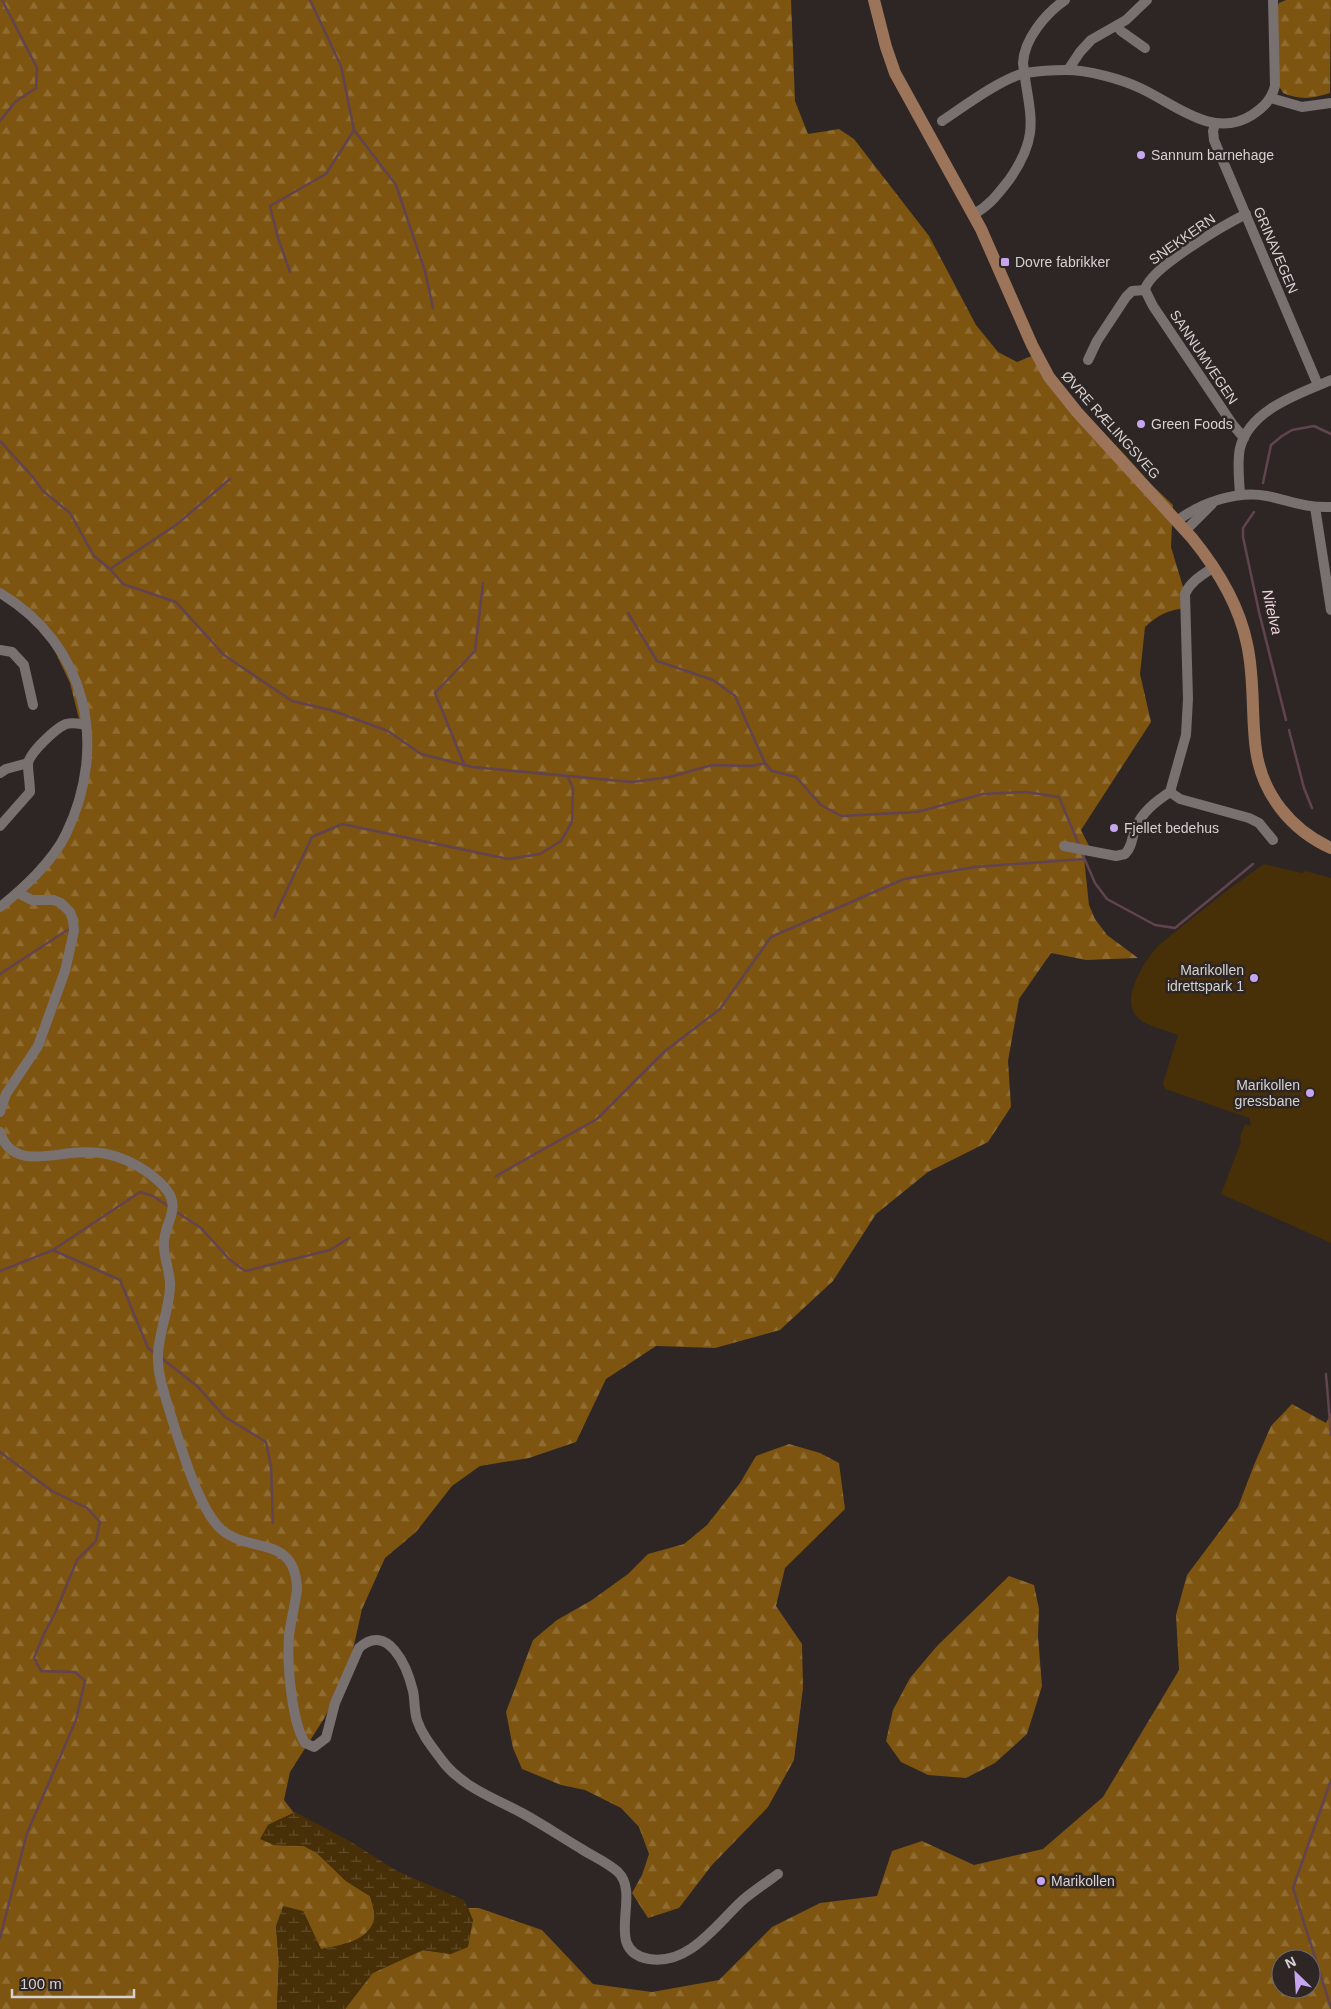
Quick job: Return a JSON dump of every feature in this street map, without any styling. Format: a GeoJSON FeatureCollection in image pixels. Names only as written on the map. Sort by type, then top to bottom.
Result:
{"type":"FeatureCollection","features":[{"type":"Feature","properties":{"kind":"main road","name":"ØVRE RÆLINGSVEG"},"geometry":{"type":"LineString","coordinates":[[874,0],[895,73],[974,214],[1036,354],[1049,377],[1077,412],[1182,526],[1214,567],[1236,606],[1248,645],[1253,683],[1256,750],[1264,778],[1275,801],[1293,823],[1315,840],[1331,848]]}},
{"type":"Feature","properties":{"kind":"street"},"geometry":{"type":"LineString","coordinates":[[974,214],[986,207],[995,198],[1021,162],[1028,147],[1031,120],[1023,56],[1040,23],[1052,9],[1066,0]]}},
{"type":"Feature","properties":{"kind":"street"},"geometry":{"type":"LineString","coordinates":[[1068,70],[1091,40],[1117,26],[1134,13],[1146,0]]}},
{"type":"Feature","properties":{"kind":"street"},"geometry":{"type":"LineString","coordinates":[[942,121],[1008,80],[1024,74],[1068,70],[1129,83],[1202,121],[1227,124],[1244,120],[1260,109],[1271,98],[1275,86],[1273,0]]}},
{"type":"Feature","properties":{"kind":"street"},"geometry":{"type":"LineString","coordinates":[[1117,26],[1145,48]]}},
{"type":"Feature","properties":{"kind":"street"},"geometry":{"type":"LineString","coordinates":[[1271,98],[1302,107],[1331,103]]}},
{"type":"Feature","properties":{"kind":"street","name":"GRINAVEGEN"},"geometry":{"type":"LineString","coordinates":[[1215,124],[1213,131],[1214,140],[1318,386]]}},
{"type":"Feature","properties":{"kind":"street","name":"SNEKKERN"},"geometry":{"type":"LineString","coordinates":[[1088,360],[1097,342],[1126,297],[1132,292],[1145,290],[1151,278],[1165,265],[1232,220],[1246,214]]}},
{"type":"Feature","properties":{"kind":"street","name":"SANNUMVEGEN"},"geometry":{"type":"LineString","coordinates":[[1145,290],[1148,299],[1157,313],[1233,425],[1244,438]]}},
{"type":"Feature","properties":{"kind":"street"},"geometry":{"type":"LineString","coordinates":[[1240,494],[1239,455],[1244,438],[1255,421],[1268,410],[1331,380]]}},
{"type":"Feature","properties":{"kind":"street"},"geometry":{"type":"LineString","coordinates":[[1182,526],[1190,511],[1240,494],[1266,496],[1296,505],[1331,507]]}},
{"type":"Feature","properties":{"kind":"street"},"geometry":{"type":"LineString","coordinates":[[1315,507],[1331,610]]}},
{"type":"Feature","properties":{"kind":"street"},"geometry":{"type":"LineString","coordinates":[[1064,846],[1116,856],[1125,854],[1132,844],[1140,818],[1158,800],[1170,792],[1186,735],[1188,699],[1185,594],[1188,586],[1214,567]]}},
{"type":"Feature","properties":{"kind":"street"},"geometry":{"type":"LineString","coordinates":[[0,593],[18,603],[34,616],[47,631],[69,666],[83,698],[88,747],[80,798],[66,836],[48,860],[18,893],[0,907]]}},
{"type":"Feature","properties":{"kind":"street"},"geometry":{"type":"LineString","coordinates":[[0,650],[12,652],[24,665],[33,705]]}},
{"type":"Feature","properties":{"kind":"street"},"geometry":{"type":"LineString","coordinates":[[0,826],[30,792],[28,763],[31,757],[56,730],[67,724],[86,725]]}},
{"type":"Feature","properties":{"kind":"street"},"geometry":{"type":"LineString","coordinates":[[0,773],[6,769],[28,763]]}},
{"type":"Feature","properties":{"kind":"street"},"geometry":{"type":"LineString","coordinates":[[1170,792],[1180,799],[1249,818],[1259,823],[1273,840]]}},
{"type":"Feature","properties":{"kind":"street"},"geometry":{"type":"LineString","coordinates":[[0,1112],[6,1094],[38,1046],[65,971],[74,931],[70,912],[61,902],[54,900],[32,900],[18,893]]}},
{"type":"Feature","properties":{"kind":"street"},"geometry":{"type":"LineString","coordinates":[[0,1132],[6,1145],[18,1154],[37,1157],[85,1152],[112,1155],[128,1161],[149,1174],[167,1190],[173,1210],[164,1242],[170,1280],[158,1356],[162,1384],[184,1456],[202,1501],[212,1520],[232,1537],[271,1547],[284,1555],[293,1568],[297,1581],[297,1590],[289,1635],[289,1658],[293,1703],[298,1729],[305,1743],[314,1747],[326,1738],[335,1702],[359,1648],[366,1641],[382,1640],[392,1647],[405,1666],[413,1691],[416,1719],[442,1762],[466,1783],[492,1799],[559,1833],[620,1873],[625,1885],[627,1899],[624,1920],[625,1938],[629,1949],[636,1954],[648,1959],[664,1959],[698,1944],[745,1898],[778,1874]]}},
{"type":"Feature","properties":{"kind":"green space"},"geometry":{"type":"Polygon","coordinates":[[[0,0],[791,0],[795,101],[808,134],[839,129],[854,139],[929,236],[976,325],[998,352],[1017,362],[1039,353],[1051,377],[1173,505],[1171,547],[1187,600],[1185,608],[1164,614],[1154,619],[1145,627],[1140,674],[1151,722],[1081,830],[1089,846],[1084,858],[1089,905],[1095,919],[1107,935],[1138,958],[1086,960],[1051,953],[1019,999],[1008,1061],[1011,1107],[988,1142],[928,1172],[876,1214],[833,1281],[780,1330],[715,1348],[656,1346],[606,1379],[576,1442],[529,1458],[480,1466],[452,1486],[416,1532],[385,1558],[362,1609],[350,1663],[325,1717],[290,1772],[284,1800],[294,1813],[268,1825],[274,1845],[304,1846],[317,1853],[346,1881],[370,1896],[374,1920],[371,1927],[360,1938],[321,1950],[303,1911],[276,1926],[279,1962],[277,2009],[0,2009],[0,902],[49,857],[78,801],[86,747],[70,683],[50,641],[36,625],[0,594],[0,0]]]}},
{"type":"Feature","properties":{"kind":"green space"},"geometry":{"type":"Polygon","coordinates":[[[1286,0],[1331,0],[1330,93],[1317,97],[1295,97],[1283,93],[1275,79],[1274,19],[1279,3],[1286,0]]]}},
{"type":"Feature","properties":{"kind":"green space"},"geometry":{"type":"Polygon","coordinates":[[[1264,864],[1302,873],[1306,871],[1331,878],[1331,1243],[1221,1194],[1241,1142],[1240,1136],[1245,1124],[1251,1126],[1249,1118],[1165,1089],[1163,1083],[1178,1035],[1142,1021],[1134,1013],[1131,1004],[1135,982],[1147,960],[1160,944],[1225,892],[1264,864]]]}},
{"type":"Feature","properties":{"kind":"green space"},"geometry":{"type":"Polygon","coordinates":[[[1292,1404],[1326,1423],[1331,1413],[1331,2009],[345,2009],[372,1973],[423,1950],[451,1954],[473,1921],[468,1908],[479,1908],[542,1930],[593,1984],[652,1992],[719,1980],[772,1927],[820,1903],[877,1896],[892,1851],[922,1841],[974,1865],[1043,1849],[1103,1797],[1179,1670],[1176,1615],[1187,1575],[1238,1507],[1271,1426],[1292,1404]]]}},
{"type":"Feature","properties":{"kind":"green space"},"geometry":{"type":"Polygon","coordinates":[[[789,1444],[820,1453],[839,1463],[845,1509],[785,1568],[776,1606],[802,1644],[803,1688],[794,1760],[768,1807],[712,1865],[679,1908],[648,1918],[632,1893],[642,1875],[649,1854],[639,1827],[621,1808],[585,1790],[561,1785],[522,1769],[513,1748],[506,1712],[533,1640],[557,1620],[592,1600],[628,1574],[648,1554],[684,1544],[707,1525],[740,1483],[756,1456],[789,1444]]]}},
{"type":"Feature","properties":{"kind":"green space"},"geometry":{"type":"Polygon","coordinates":[[[1009,1576],[1034,1585],[1039,1609],[1038,1637],[1042,1686],[1027,1734],[995,1763],[966,1778],[928,1775],[901,1762],[886,1741],[893,1710],[910,1678],[937,1646],[1009,1576]]]}},
{"type":"Feature","properties":{"kind":"green space"},"geometry":{"type":"Polygon","coordinates":[[[295,1812],[353,1843],[397,1871],[464,1900],[473,1920],[468,1947],[451,1954],[423,1950],[373,1973],[345,2009],[277,2009],[279,1962],[276,1926],[283,1906],[303,1911],[321,1949],[345,1944],[360,1938],[371,1927],[374,1920],[374,1908],[370,1896],[346,1881],[317,1853],[304,1846],[274,1845],[260,1839],[268,1825],[295,1812]]]}},
{"type":"Feature","properties":{"kind":"waterway"},"geometry":{"type":"LineString","coordinates":[[0,121],[15,102],[36,88],[37,68],[2,0]]}},
{"type":"Feature","properties":{"kind":"waterway"},"geometry":{"type":"LineString","coordinates":[[310,0],[341,66],[354,130],[396,185],[425,271],[433,308]]}},
{"type":"Feature","properties":{"kind":"waterway"},"geometry":{"type":"LineString","coordinates":[[290,272],[278,238],[270,206],[326,174],[354,130]]}},
{"type":"Feature","properties":{"kind":"waterway","name":"Nitelva"},"geometry":{"type":"LineString","coordinates":[[1263,483],[1271,445],[1282,436],[1292,430],[1314,426],[1331,434]]}},
{"type":"Feature","properties":{"kind":"waterway"},"geometry":{"type":"LineString","coordinates":[[0,441],[43,491],[70,513],[94,556],[110,569],[123,584],[176,602],[224,655],[292,701],[331,710],[388,731],[421,754],[472,767],[632,782],[670,777],[712,765],[752,766],[765,763],[772,771],[796,777],[821,805],[841,816],[917,812],[983,794],[1026,792],[1059,797],[1079,845]]}},
{"type":"Feature","properties":{"kind":"waterway"},"geometry":{"type":"LineString","coordinates":[[110,569],[176,525],[230,479]]}},
{"type":"Feature","properties":{"kind":"waterway","name":"Nitelva"},"geometry":{"type":"LineString","coordinates":[[1254,512],[1243,528],[1243,537],[1259,612],[1286,720]]}},
{"type":"Feature","properties":{"kind":"waterway"},"geometry":{"type":"LineString","coordinates":[[464,764],[435,693],[475,651],[483,583]]}},
{"type":"Feature","properties":{"kind":"waterway"},"geometry":{"type":"LineString","coordinates":[[628,613],[657,661],[713,680],[735,696],[765,763]]}},
{"type":"Feature","properties":{"kind":"waterway","name":"Nitelva"},"geometry":{"type":"LineString","coordinates":[[1289,730],[1304,788],[1312,808]]}},
{"type":"Feature","properties":{"kind":"waterway"},"geometry":{"type":"LineString","coordinates":[[274,917],[312,837],[342,824],[508,859],[540,854],[561,841],[572,822],[573,788],[568,777]]}},
{"type":"Feature","properties":{"kind":"waterway"},"geometry":{"type":"LineString","coordinates":[[1082,853],[1095,883],[1107,899],[1155,925],[1175,928],[1253,864]]}},
{"type":"Feature","properties":{"kind":"waterway"},"geometry":{"type":"LineString","coordinates":[[496,1176],[597,1119],[665,1051],[720,1009],[771,937],[904,879],[975,867],[1084,859]]}},
{"type":"Feature","properties":{"kind":"waterway"},"geometry":{"type":"LineString","coordinates":[[0,974],[72,927]]}},
{"type":"Feature","properties":{"kind":"waterway"},"geometry":{"type":"LineString","coordinates":[[0,1271],[53,1250],[140,1192],[153,1196],[168,1206]]}},
{"type":"Feature","properties":{"kind":"waterway"},"geometry":{"type":"LineString","coordinates":[[175,1211],[201,1228],[229,1259],[245,1271],[330,1250],[349,1238]]}},
{"type":"Feature","properties":{"kind":"waterway"},"geometry":{"type":"LineString","coordinates":[[53,1250],[120,1280],[148,1348],[156,1354]]}},
{"type":"Feature","properties":{"kind":"waterway"},"geometry":{"type":"LineString","coordinates":[[160,1357],[197,1386],[225,1417],[266,1442],[271,1466],[273,1523]]}},
{"type":"Feature","properties":{"kind":"waterway"},"geometry":{"type":"LineString","coordinates":[[1326,1374],[1331,1435]]}},
{"type":"Feature","properties":{"kind":"waterway"},"geometry":{"type":"LineString","coordinates":[[0,1452],[52,1491],[87,1508],[100,1522],[96,1541],[77,1560],[34,1658],[41,1671],[75,1672],[85,1681],[76,1720],[27,1833],[0,1938]]}},
{"type":"Feature","properties":{"kind":"waterway"},"geometry":{"type":"LineString","coordinates":[[1331,1780],[1293,1888],[1331,2008]]}},
{"type":"Feature","properties":{"kind":"place","name":"Sannum barnehage"},"geometry":{"type":"Point","coordinates":[1141,155]}},
{"type":"Feature","properties":{"kind":"place","name":"Dovre fabrikker"},"geometry":{"type":"Point","coordinates":[1005,262]}},
{"type":"Feature","properties":{"kind":"place","name":"Green Foods"},"geometry":{"type":"Point","coordinates":[1141,424]}},
{"type":"Feature","properties":{"kind":"place","name":"Fjellet bedehus"},"geometry":{"type":"Point","coordinates":[1114,828]}},
{"type":"Feature","properties":{"kind":"place","name":"Marikollen idrettspark 1"},"geometry":{"type":"Point","coordinates":[1254,978]}},
{"type":"Feature","properties":{"kind":"place","name":"Marikollen gressbane"},"geometry":{"type":"Point","coordinates":[1310,1093]}},
{"type":"Feature","properties":{"kind":"place","name":"Marikollen"},"geometry":{"type":"Point","coordinates":[1041,1881]}}]}
